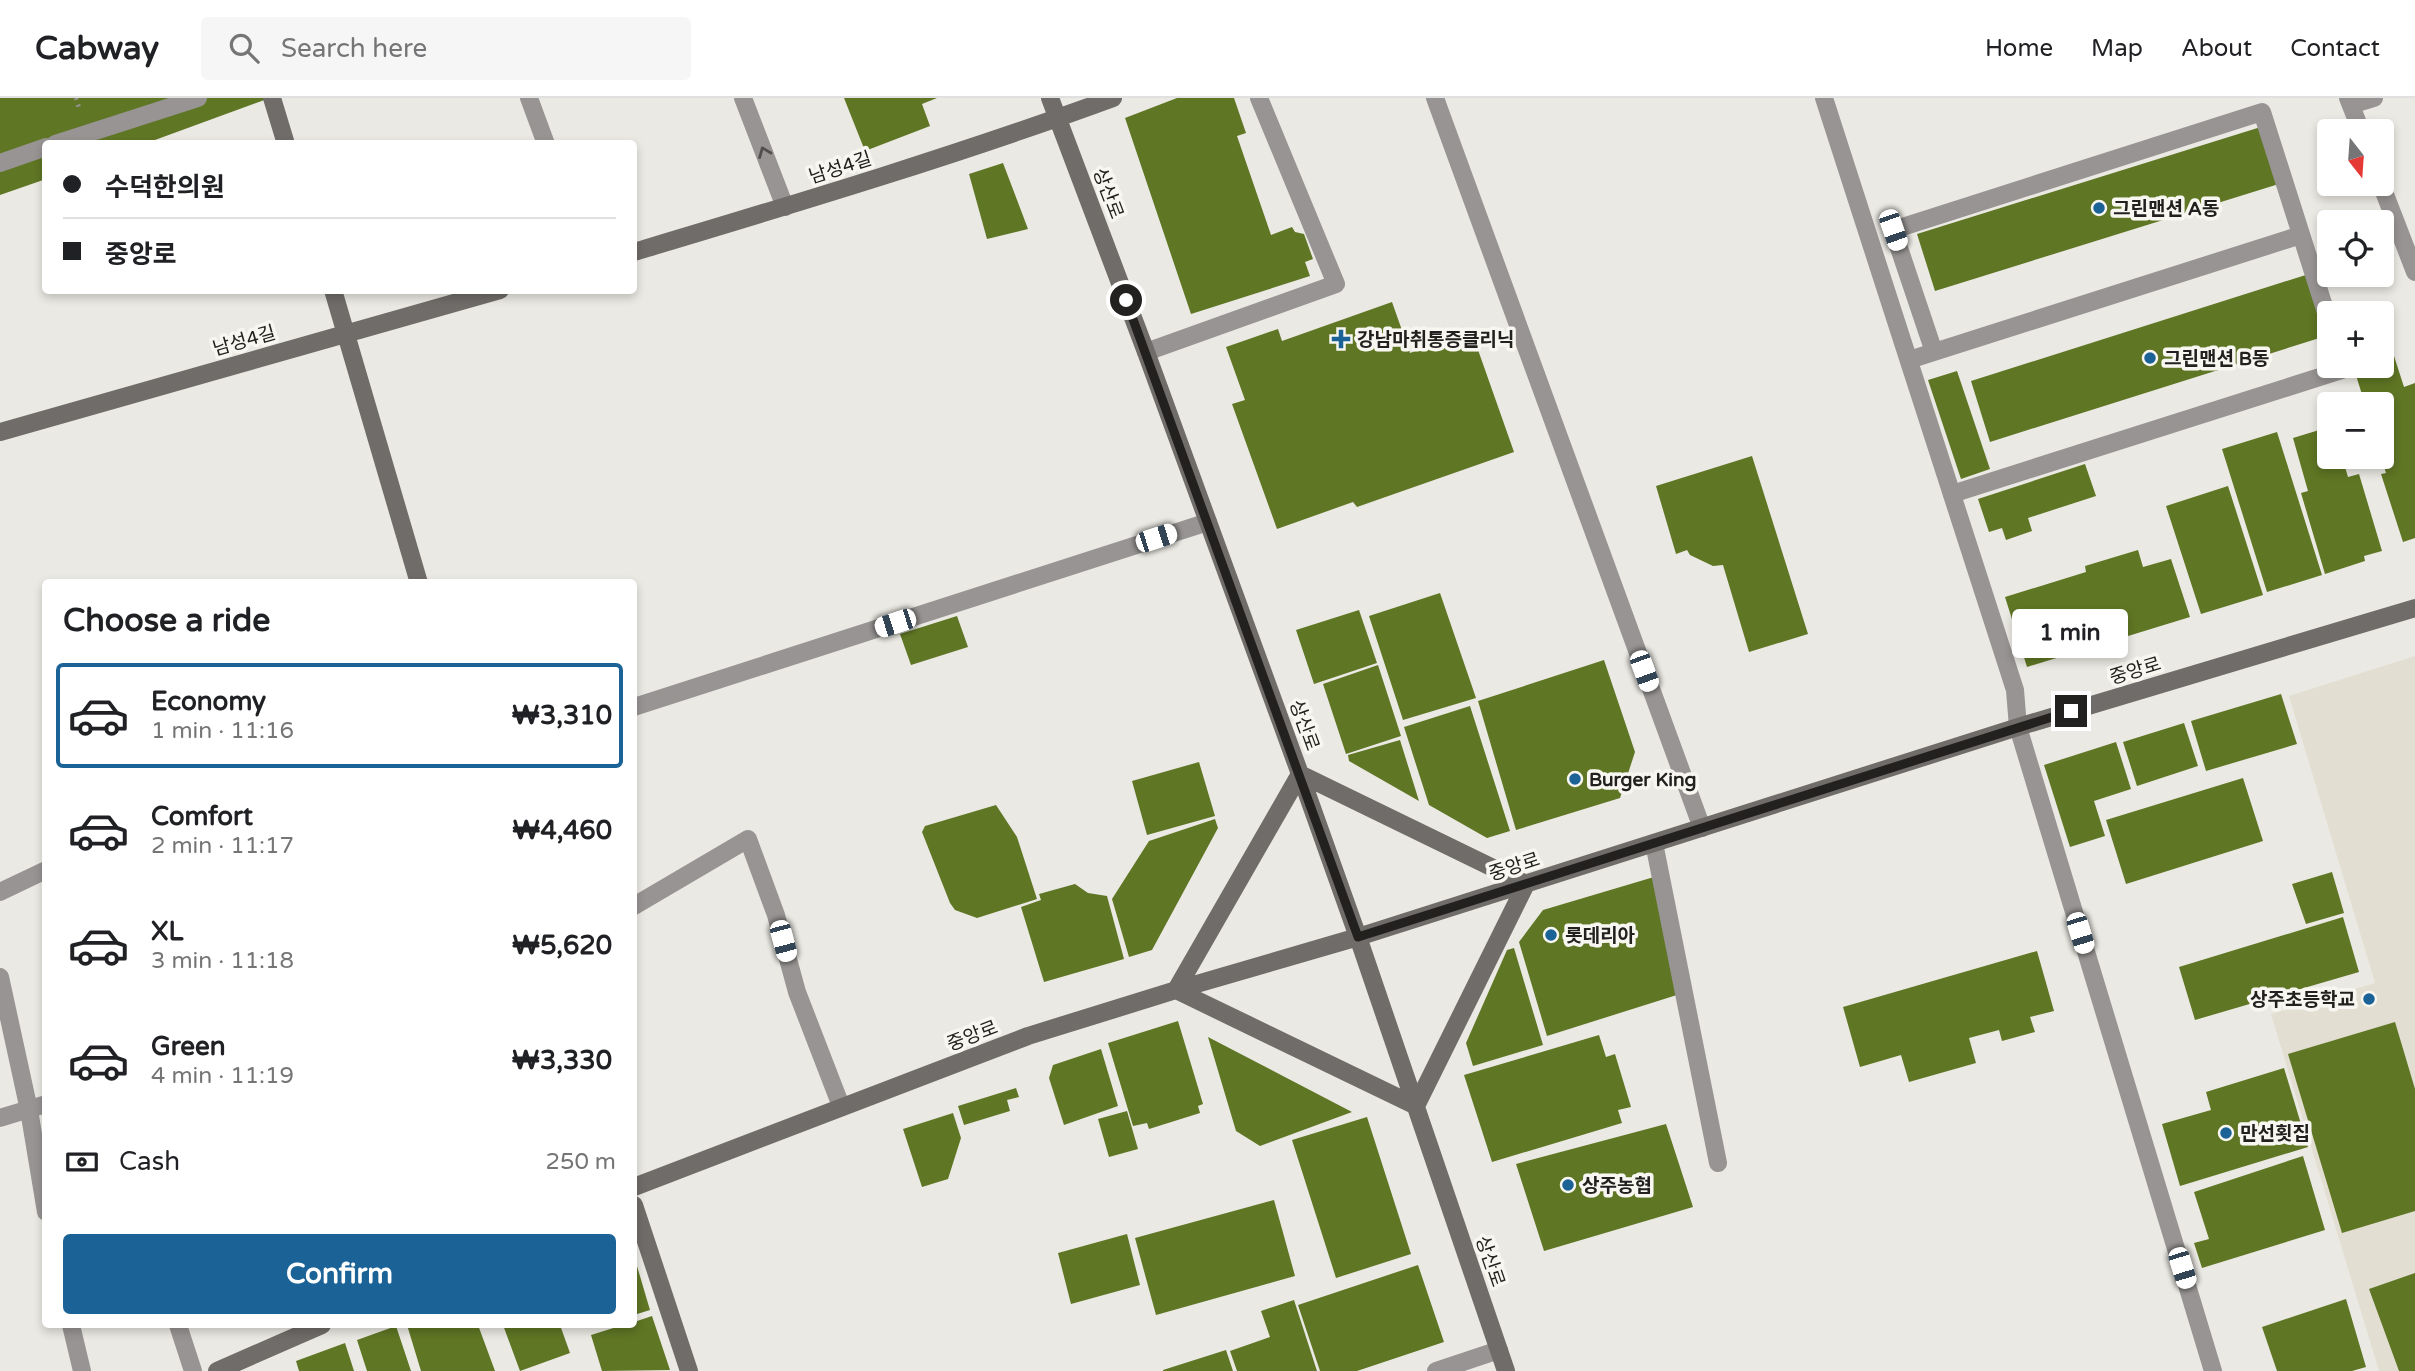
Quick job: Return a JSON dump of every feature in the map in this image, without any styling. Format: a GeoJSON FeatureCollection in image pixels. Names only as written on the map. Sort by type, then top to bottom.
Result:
{"type":"FeatureCollection","features":[{"type":"Feature","properties":{"kind":"street"},"geometry":{"type":"LineString","coordinates":[[67,140],[198,98]]}},
{"type":"Feature","properties":{"kind":"street"},"geometry":{"type":"LineString","coordinates":[[272,98],[285,140]]}},
{"type":"Feature","properties":{"kind":"street"},"geometry":{"type":"LineString","coordinates":[[529,98],[545,140]]}},
{"type":"Feature","properties":{"kind":"street"},"geometry":{"type":"LineString","coordinates":[[743,98],[785,206]]}},
{"type":"Feature","properties":{"kind":"street","name":"상산로"},"geometry":{"type":"LineString","coordinates":[[1050,98],[1300,774],[1506,1371]]}},
{"type":"Feature","properties":{"kind":"street","name":"남성4길"},"geometry":{"type":"LineString","coordinates":[[637,252],[1113,98]]}},
{"type":"Feature","properties":{"kind":"street"},"geometry":{"type":"LineString","coordinates":[[1146,352],[1336,284],[1259,98]]}},
{"type":"Feature","properties":{"kind":"street"},"geometry":{"type":"LineString","coordinates":[[1435,98],[1702,828]]}},
{"type":"Feature","properties":{"kind":"street"},"geometry":{"type":"LineString","coordinates":[[1824,98],[2015,690],[2018,727],[2213,1371]]}},
{"type":"Feature","properties":{"kind":"street"},"geometry":{"type":"LineString","coordinates":[[2356,119],[2350,102],[2374,98]]}},
{"type":"Feature","properties":{"kind":"street"},"geometry":{"type":"LineString","coordinates":[[1934,352],[1893,230],[2262,112],[2322,301]]}},
{"type":"Feature","properties":{"kind":"street"},"geometry":{"type":"LineString","coordinates":[[0,163],[42,148]]}},
{"type":"Feature","properties":{"kind":"street"},"geometry":{"type":"LineString","coordinates":[[2386,196],[2415,272]]}},
{"type":"Feature","properties":{"kind":"street"},"geometry":{"type":"LineString","coordinates":[[1909,360],[2301,234]]}},
{"type":"Feature","properties":{"kind":"street"},"geometry":{"type":"LineString","coordinates":[[334,294],[418,579]]}},
{"type":"Feature","properties":{"kind":"street","name":"남성4길"},"geometry":{"type":"LineString","coordinates":[[0,432],[486,294]]}},
{"type":"Feature","properties":{"kind":"street"},"geometry":{"type":"LineString","coordinates":[[1952,494],[2317,378]]}},
{"type":"Feature","properties":{"kind":"street"},"geometry":{"type":"LineString","coordinates":[[637,706],[1208,522]]}},
{"type":"Feature","properties":{"kind":"street","name":"중앙로"},"geometry":{"type":"LineString","coordinates":[[637,1186],[1028,1036],[1358,937],[2018,727],[2415,608]]}},
{"type":"Feature","properties":{"kind":"street"},"geometry":{"type":"LineString","coordinates":[[1300,774],[1526,884],[1416,1106],[1176,990],[1300,774]]}},
{"type":"Feature","properties":{"kind":"street"},"geometry":{"type":"LineString","coordinates":[[637,904],[748,839],[776,915],[797,992],[842,1106]]}},
{"type":"Feature","properties":{"kind":"street"},"geometry":{"type":"LineString","coordinates":[[1654,843],[1718,1163]]}},
{"type":"Feature","properties":{"kind":"street"},"geometry":{"type":"LineString","coordinates":[[0,892],[42,872]]}},
{"type":"Feature","properties":{"kind":"street"},"geometry":{"type":"LineString","coordinates":[[0,978],[37,1107],[42,1172]]}},
{"type":"Feature","properties":{"kind":"street"},"geometry":{"type":"LineString","coordinates":[[0,1118],[37,1107]]}},
{"type":"Feature","properties":{"kind":"street"},"geometry":{"type":"LineString","coordinates":[[637,1214],[689,1371]]}},
{"type":"Feature","properties":{"kind":"street"},"geometry":{"type":"LineString","coordinates":[[72,1328],[82,1371]]}},
{"type":"Feature","properties":{"kind":"street"},"geometry":{"type":"LineString","coordinates":[[179,1328],[193,1371]]}},
{"type":"Feature","properties":{"kind":"street"},"geometry":{"type":"LineString","coordinates":[[217,1371],[315,1328]]}},
{"type":"Feature","properties":{"kind":"street"},"geometry":{"type":"LineString","coordinates":[[1436,1371],[1499,1350]]}},
{"type":"Feature","properties":{"kind":"shaded area","name":"상주초등학교"},"geometry":{"type":"Polygon","coordinates":[[[2415,656],[2415,1371],[2379,1371],[2271,1014],[2375,983],[2289,696],[2415,656]]]}},
{"type":"Feature","properties":{"kind":"building"},"geometry":{"type":"Polygon","coordinates":[[[0,98],[270,98],[155,140],[42,140],[42,180],[0,195],[0,98]]]}},
{"type":"Feature","properties":{"kind":"building"},"geometry":{"type":"Polygon","coordinates":[[[844,98],[937,98],[922,104],[930,126],[865,151],[844,98]]]}},
{"type":"Feature","properties":{"kind":"building"},"geometry":{"type":"Polygon","coordinates":[[[1177,98],[1234,98],[1246,133],[1237,136],[1271,235],[1292,227],[1295,232],[1304,234],[1313,259],[1305,262],[1310,276],[1191,314],[1125,118],[1177,98]]]}},
{"type":"Feature","properties":{"kind":"building","name":"그린맨션 A동"},"geometry":{"type":"Polygon","coordinates":[[[2264,126],[2282,183],[1935,291],[1917,234],[2264,126]]]}},
{"type":"Feature","properties":{"kind":"building"},"geometry":{"type":"Polygon","coordinates":[[[1003,163],[1028,229],[987,239],[969,174],[1003,163]]]}},
{"type":"Feature","properties":{"kind":"building","name":"그린맨션 B동"},"geometry":{"type":"Polygon","coordinates":[[[2312,273],[2321,301],[2317,301],[2317,339],[1990,442],[1971,381],[2312,273]]]}},
{"type":"Feature","properties":{"kind":"building"},"geometry":{"type":"Polygon","coordinates":[[[1392,302],[1410,353],[1471,330],[1514,452],[1357,507],[1353,502],[1277,529],[1232,404],[1245,400],[1226,347],[1278,329],[1282,341],[1392,302]]]}},
{"type":"Feature","properties":{"kind":"building"},"geometry":{"type":"Polygon","coordinates":[[[2394,356],[2404,387],[2415,383],[2415,538],[2403,542],[2381,474],[2386,473],[2385,469],[2394,469],[2394,392],[2361,392],[2357,378],[2394,378],[2394,356]]]}},
{"type":"Feature","properties":{"kind":"building"},"geometry":{"type":"Polygon","coordinates":[[[1957,371],[1990,469],[1961,479],[1928,380],[1957,371]]]}},
{"type":"Feature","properties":{"kind":"building"},"geometry":{"type":"Polygon","coordinates":[[[2317,431],[2317,469],[2346,469],[2348,477],[2359,474],[2382,551],[2364,556],[2365,561],[2325,574],[2301,493],[2308,491],[2293,438],[2317,431]]]}},
{"type":"Feature","properties":{"kind":"building"},"geometry":{"type":"Polygon","coordinates":[[[2277,432],[2322,575],[2267,592],[2222,449],[2277,432]]]}},
{"type":"Feature","properties":{"kind":"building"},"geometry":{"type":"Polygon","coordinates":[[[1752,456],[1808,634],[1749,652],[1723,565],[1713,566],[1690,555],[1687,550],[1676,554],[1656,486],[1752,456]]]}},
{"type":"Feature","properties":{"kind":"building"},"geometry":{"type":"Polygon","coordinates":[[[2085,464],[2096,496],[2028,518],[2032,531],[2006,540],[2002,528],[1989,532],[1978,499],[2085,464]]]}},
{"type":"Feature","properties":{"kind":"building"},"geometry":{"type":"Polygon","coordinates":[[[2228,486],[2263,595],[2201,614],[2166,506],[2228,486]]]}},
{"type":"Feature","properties":{"kind":"building"},"geometry":{"type":"Polygon","coordinates":[[[2138,550],[2143,567],[2171,559],[2190,617],[2027,667],[2005,597],[2086,572],[2085,566],[2138,550]]]}},
{"type":"Feature","properties":{"kind":"building"},"geometry":{"type":"Polygon","coordinates":[[[1440,593],[1476,698],[1403,720],[1369,616],[1440,593]]]}},
{"type":"Feature","properties":{"kind":"building"},"geometry":{"type":"Polygon","coordinates":[[[1359,610],[1377,663],[1314,684],[1296,630],[1359,610]]]}},
{"type":"Feature","properties":{"kind":"building"},"geometry":{"type":"Polygon","coordinates":[[[957,616],[968,647],[911,665],[900,634],[957,616]]]}},
{"type":"Feature","properties":{"kind":"building"},"geometry":{"type":"Polygon","coordinates":[[[1604,660],[1635,752],[1620,798],[1516,830],[1478,701],[1604,660]]]}},
{"type":"Feature","properties":{"kind":"building"},"geometry":{"type":"Polygon","coordinates":[[[1378,665],[1401,736],[1346,754],[1323,684],[1378,665]]]}},
{"type":"Feature","properties":{"kind":"building"},"geometry":{"type":"Polygon","coordinates":[[[2281,694],[2297,744],[2206,771],[2191,721],[2281,694]]]}},
{"type":"Feature","properties":{"kind":"building"},"geometry":{"type":"Polygon","coordinates":[[[1470,706],[1510,831],[1487,838],[1429,805],[1404,727],[1470,706]]]}},
{"type":"Feature","properties":{"kind":"building"},"geometry":{"type":"Polygon","coordinates":[[[2184,723],[2198,766],[2137,786],[2123,742],[2184,723]]]}},
{"type":"Feature","properties":{"kind":"building"},"geometry":{"type":"Polygon","coordinates":[[[1400,740],[1419,801],[1349,761],[1348,755],[1400,740]]]}},
{"type":"Feature","properties":{"kind":"building"},"geometry":{"type":"Polygon","coordinates":[[[2116,742],[2131,789],[2094,801],[2105,836],[2070,847],[2044,765],[2116,742]]]}},
{"type":"Feature","properties":{"kind":"building"},"geometry":{"type":"Polygon","coordinates":[[[1199,762],[1215,816],[1147,835],[1132,781],[1199,762]]]}},
{"type":"Feature","properties":{"kind":"building"},"geometry":{"type":"Polygon","coordinates":[[[2243,778],[2263,841],[2126,884],[2106,820],[2243,778]]]}},
{"type":"Feature","properties":{"kind":"building"},"geometry":{"type":"Polygon","coordinates":[[[996,805],[1017,837],[1037,899],[977,918],[955,910],[950,903],[922,832],[925,826],[996,805]]]}},
{"type":"Feature","properties":{"kind":"building"},"geometry":{"type":"Polygon","coordinates":[[[1215,819],[1218,828],[1152,950],[1129,957],[1112,899],[1149,841],[1215,819]]]}},
{"type":"Feature","properties":{"kind":"building"},"geometry":{"type":"Polygon","coordinates":[[[2332,872],[2344,913],[2306,924],[2292,884],[2332,872]]]}},
{"type":"Feature","properties":{"kind":"building"},"geometry":{"type":"Polygon","coordinates":[[[1654,877],[1680,994],[1547,1036],[1519,942],[1543,910],[1654,877]]]}},
{"type":"Feature","properties":{"kind":"building"},"geometry":{"type":"Polygon","coordinates":[[[1075,884],[1088,893],[1107,896],[1124,959],[1044,982],[1021,907],[1041,900],[1039,894],[1075,884]]]}},
{"type":"Feature","properties":{"kind":"building"},"geometry":{"type":"Polygon","coordinates":[[[2343,917],[2359,972],[2195,1020],[2179,967],[2343,917]]]}},
{"type":"Feature","properties":{"kind":"building"},"geometry":{"type":"Polygon","coordinates":[[[1514,948],[1543,1045],[1473,1066],[1466,1043],[1507,950],[1514,948]]]}},
{"type":"Feature","properties":{"kind":"building"},"geometry":{"type":"Polygon","coordinates":[[[2037,951],[2054,1011],[2030,1017],[2035,1032],[2002,1041],[1999,1030],[1969,1038],[1976,1063],[1909,1082],[1901,1055],[1860,1067],[1843,1007],[2037,951]]]}},
{"type":"Feature","properties":{"kind":"building"},"geometry":{"type":"Polygon","coordinates":[[[1178,1021],[1203,1104],[1198,1106],[1200,1113],[1149,1129],[1147,1123],[1133,1126],[1108,1043],[1178,1021]]]}},
{"type":"Feature","properties":{"kind":"building"},"geometry":{"type":"Polygon","coordinates":[[[2395,1022],[2415,1089],[2415,1211],[2342,1233],[2288,1054],[2395,1022]]]}},
{"type":"Feature","properties":{"kind":"building"},"geometry":{"type":"Polygon","coordinates":[[[1599,1035],[1606,1057],[1615,1054],[1631,1107],[1618,1110],[1622,1123],[1492,1162],[1464,1075],[1599,1035]]]}},
{"type":"Feature","properties":{"kind":"building"},"geometry":{"type":"Polygon","coordinates":[[[1208,1037],[1352,1112],[1260,1146],[1236,1131],[1208,1037]]]}},
{"type":"Feature","properties":{"kind":"building"},"geometry":{"type":"Polygon","coordinates":[[[1101,1049],[1118,1106],[1064,1125],[1049,1078],[1053,1065],[1101,1049]]]}},
{"type":"Feature","properties":{"kind":"building"},"geometry":{"type":"Polygon","coordinates":[[[2284,1068],[2308,1147],[2180,1186],[2162,1124],[2211,1110],[2206,1092],[2284,1068]]]}},
{"type":"Feature","properties":{"kind":"building"},"geometry":{"type":"Polygon","coordinates":[[[1016,1088],[1019,1097],[1007,1100],[1010,1111],[964,1125],[958,1106],[1016,1088]]]}},
{"type":"Feature","properties":{"kind":"building"},"geometry":{"type":"Polygon","coordinates":[[[1127,1111],[1138,1149],[1109,1157],[1098,1119],[1127,1111]]]}},
{"type":"Feature","properties":{"kind":"building"},"geometry":{"type":"Polygon","coordinates":[[[953,1113],[961,1138],[948,1179],[922,1187],[903,1129],[953,1113]]]}},
{"type":"Feature","properties":{"kind":"building"},"geometry":{"type":"Polygon","coordinates":[[[1367,1117],[1411,1254],[1336,1278],[1292,1140],[1367,1117]]]}},
{"type":"Feature","properties":{"kind":"building"},"geometry":{"type":"Polygon","coordinates":[[[1666,1124],[1693,1207],[1544,1251],[1516,1164],[1666,1124]]]}},
{"type":"Feature","properties":{"kind":"building"},"geometry":{"type":"Polygon","coordinates":[[[2303,1156],[2325,1230],[2202,1268],[2194,1243],[2209,1239],[2194,1192],[2303,1156]]]}},
{"type":"Feature","properties":{"kind":"building"},"geometry":{"type":"Polygon","coordinates":[[[1274,1200],[1295,1276],[1156,1315],[1135,1238],[1274,1200]]]}},
{"type":"Feature","properties":{"kind":"building"},"geometry":{"type":"Polygon","coordinates":[[[1127,1234],[1140,1285],[1071,1304],[1058,1253],[1127,1234]]]}},
{"type":"Feature","properties":{"kind":"building"},"geometry":{"type":"Polygon","coordinates":[[[1418,1265],[1444,1342],[1357,1371],[1320,1371],[1298,1305],[1418,1265]]]}},
{"type":"Feature","properties":{"kind":"building"},"geometry":{"type":"Polygon","coordinates":[[[637,1266],[650,1310],[637,1314],[637,1266]]]}},
{"type":"Feature","properties":{"kind":"building"},"geometry":{"type":"Polygon","coordinates":[[[2415,1273],[2415,1371],[2399,1371],[2369,1289],[2415,1273]]]}},
{"type":"Feature","properties":{"kind":"building"},"geometry":{"type":"Polygon","coordinates":[[[2346,1299],[2366,1367],[2352,1371],[2277,1371],[2262,1327],[2346,1299]]]}},
{"type":"Feature","properties":{"kind":"building"},"geometry":{"type":"Polygon","coordinates":[[[1294,1300],[1317,1371],[1237,1371],[1230,1351],[1270,1337],[1261,1311],[1294,1300]]]}},
{"type":"Feature","properties":{"kind":"building"},"geometry":{"type":"Polygon","coordinates":[[[652,1316],[670,1370],[602,1371],[591,1335],[613,1328],[637,1328],[637,1321],[652,1316]]]}},
{"type":"Feature","properties":{"kind":"building"},"geometry":{"type":"Polygon","coordinates":[[[397,1328],[411,1371],[367,1371],[357,1340],[397,1328]]]}},
{"type":"Feature","properties":{"kind":"building"},"geometry":{"type":"Polygon","coordinates":[[[408,1328],[479,1328],[495,1371],[421,1371],[408,1328]]]}},
{"type":"Feature","properties":{"kind":"building"},"geometry":{"type":"Polygon","coordinates":[[[504,1328],[561,1328],[570,1353],[520,1371],[504,1328]]]}},
{"type":"Feature","properties":{"kind":"building"},"geometry":{"type":"Polygon","coordinates":[[[345,1343],[354,1371],[299,1371],[296,1361],[345,1343]]]}},
{"type":"Feature","properties":{"kind":"building"},"geometry":{"type":"Polygon","coordinates":[[[1226,1350],[1233,1371],[1163,1371],[1163,1370],[1226,1350]]]}},
{"type":"Feature","properties":{"kind":"place","name":"그린맨션 A동"},"geometry":{"type":"Point","coordinates":[2099,208]}},
{"type":"Feature","properties":{"kind":"place","name":"강남마취통증클리닉"},"geometry":{"type":"Point","coordinates":[1341,339]}},
{"type":"Feature","properties":{"kind":"place","name":"그린맨션 B동"},"geometry":{"type":"Point","coordinates":[2150,358]}},
{"type":"Feature","properties":{"kind":"place","name":"Burger King"},"geometry":{"type":"Point","coordinates":[1575,779]}},
{"type":"Feature","properties":{"kind":"place","name":"롯데리아"},"geometry":{"type":"Point","coordinates":[1551,935]}},
{"type":"Feature","properties":{"kind":"place","name":"상주초등학교"},"geometry":{"type":"Point","coordinates":[2369,999]}},
{"type":"Feature","properties":{"kind":"place","name":"만선횟집"},"geometry":{"type":"Point","coordinates":[2226,1133]}},
{"type":"Feature","properties":{"kind":"place","name":"상주농협"},"geometry":{"type":"Point","coordinates":[1568,1185]}},
{"type":"Feature","properties":{"kind":"route"},"geometry":{"type":"LineString","coordinates":[[1126,300],[1358,937],[2071,711]]}}]}
